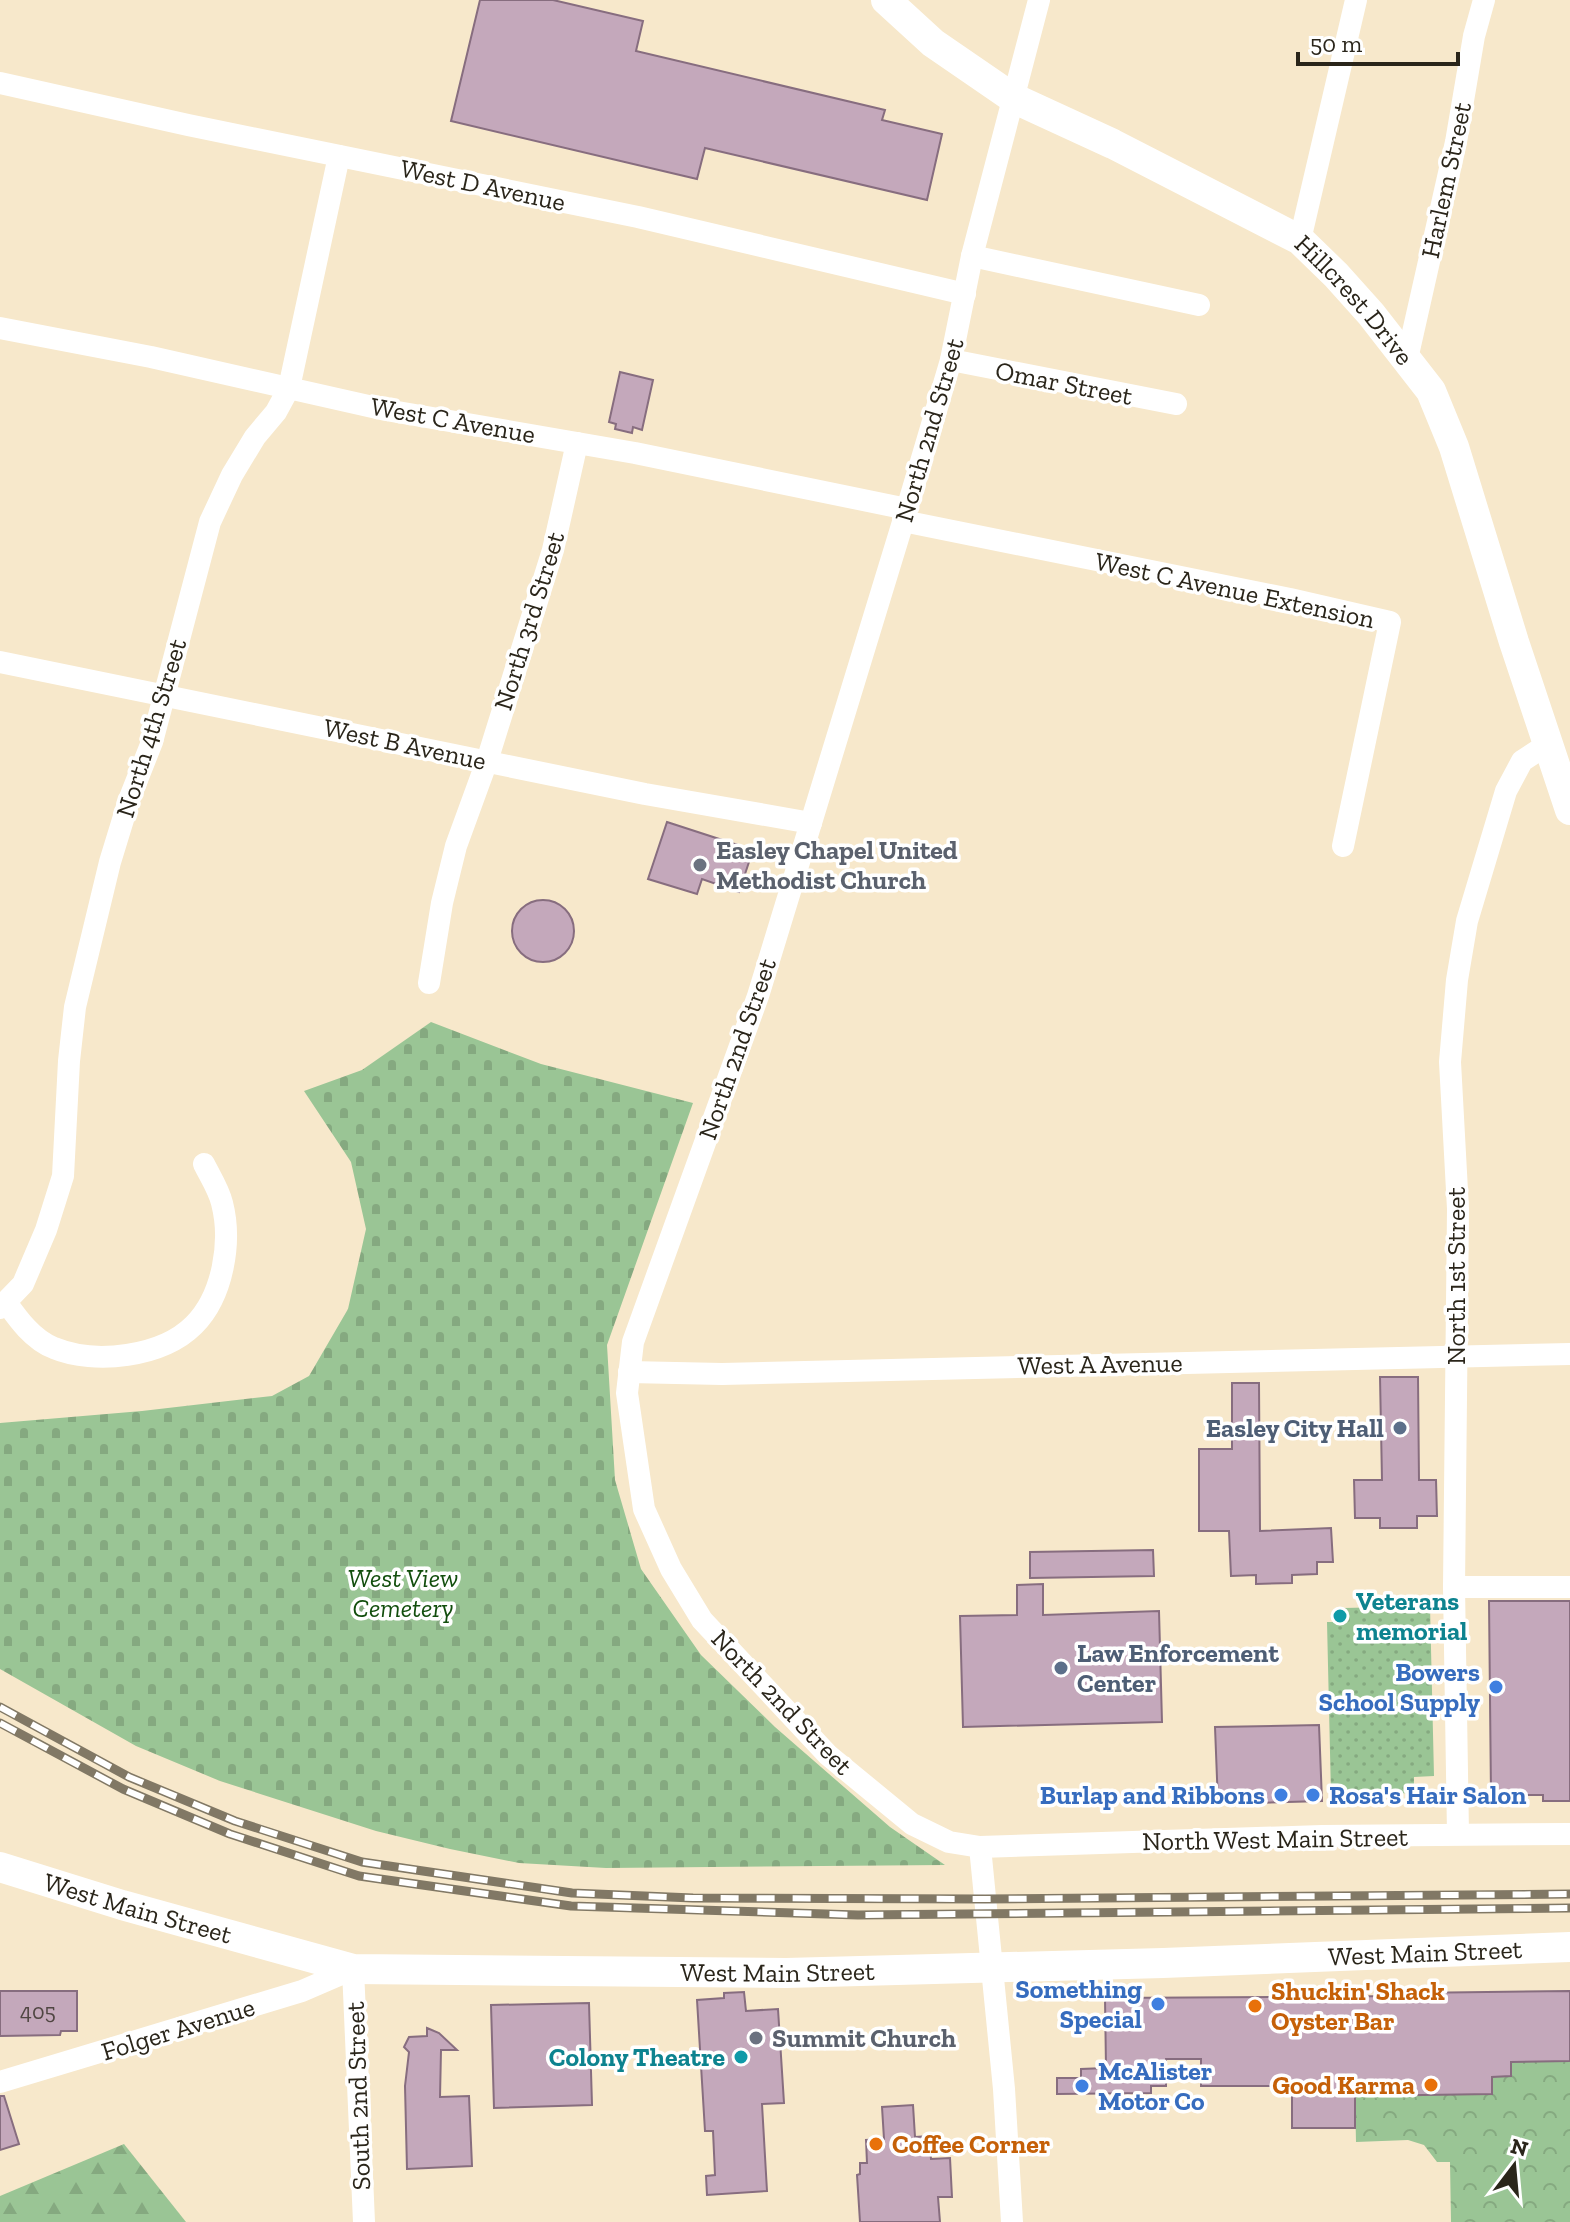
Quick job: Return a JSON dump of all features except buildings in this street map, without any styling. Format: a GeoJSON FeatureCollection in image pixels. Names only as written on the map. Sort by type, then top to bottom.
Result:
{"type":"FeatureCollection","features":[{"type":"Feature","properties":{"kind":"main road","name":"Hillcrest Drive"},"geometry":{"type":"LineString","coordinates":[[886,0],[933,43],[1013,98],[1113,144],[1300,240],[1336,275],[1407,359],[1431,391],[1454,447],[1570,810]]}},
{"type":"Feature","properties":{"kind":"main road","name":"West Main Street"},"geometry":{"type":"LineString","coordinates":[[0,1867],[122,1905],[353,1969],[786,1973],[1570,1947]]}},
{"type":"Feature","properties":{"kind":"street","name":"North 2nd Street"},"geometry":{"type":"LineString","coordinates":[[980,1847],[949,1842],[912,1824],[841,1766],[702,1620],[671,1569],[644,1509],[627,1393],[633,1342],[758,996],[951,360],[972,256],[1039,0]]}},
{"type":"Feature","properties":{"kind":"street"},"geometry":{"type":"LineString","coordinates":[[1300,240],[1356,0]]}},
{"type":"Feature","properties":{"kind":"street","name":"Harlem Street"},"geometry":{"type":"LineString","coordinates":[[1407,359],[1456,142],[1474,36],[1484,0]]}},
{"type":"Feature","properties":{"kind":"street","name":"West D Avenue"},"geometry":{"type":"LineString","coordinates":[[0,83],[638,217],[965,294]]}},
{"type":"Feature","properties":{"kind":"street","name":"North 4th Street"},"geometry":{"type":"LineString","coordinates":[[3,1305],[23,1284],[46,1230],[63,1176],[75,1007],[110,862],[129,800],[152,742],[210,522],[232,475],[289,388],[339,156]]}},
{"type":"Feature","properties":{"kind":"street"},"geometry":{"type":"LineString","coordinates":[[972,256],[1199,305]]}},
{"type":"Feature","properties":{"kind":"street","name":"West C Avenue"},"geometry":{"type":"LineString","coordinates":[[0,328],[151,357],[386,410],[577,443],[905,515]]}},
{"type":"Feature","properties":{"kind":"street","name":"Omar Street"},"geometry":{"type":"LineString","coordinates":[[951,360],[1176,404]]}},
{"type":"Feature","properties":{"kind":"street","name":"North 3rd Street"},"geometry":{"type":"LineString","coordinates":[[429,983],[442,903],[453,860],[553,550],[577,443]]}},
{"type":"Feature","properties":{"kind":"street","name":"West C Avenue Extension"},"geometry":{"type":"LineString","coordinates":[[905,515],[1390,622],[1343,846]]}},
{"type":"Feature","properties":{"kind":"street","name":"West B Avenue"},"geometry":{"type":"LineString","coordinates":[[0,662],[645,794],[811,823]]}},
{"type":"Feature","properties":{"kind":"street","name":"North 1st Street"},"geometry":{"type":"LineString","coordinates":[[1458,1834],[1454,1587],[1458,1209],[1450,1062],[1457,980],[1467,921],[1506,791],[1522,761],[1548,744]]}},
{"type":"Feature","properties":{"kind":"street"},"geometry":{"type":"LineString","coordinates":[[3,1305],[22,1325],[53,1348],[88,1356],[126,1357],[159,1347],[193,1326],[210,1302],[222,1270],[226,1235],[222,1202],[204,1164]]}},
{"type":"Feature","properties":{"kind":"street","name":"West A Avenue"},"geometry":{"type":"LineString","coordinates":[[629,1372],[722,1374],[1570,1354]]}},
{"type":"Feature","properties":{"kind":"street"},"geometry":{"type":"LineString","coordinates":[[1454,1587],[1570,1587]]}},
{"type":"Feature","properties":{"kind":"street","name":"North West Main Street"},"geometry":{"type":"LineString","coordinates":[[980,1847],[1458,1834],[1570,1834]]}},
{"type":"Feature","properties":{"kind":"street"},"geometry":{"type":"LineString","coordinates":[[980,1847],[1010,2162],[1012,2222]]}},
{"type":"Feature","properties":{"kind":"street","name":"Folger Avenue"},"geometry":{"type":"LineString","coordinates":[[0,2082],[302,1991],[353,1969]]}},
{"type":"Feature","properties":{"kind":"street","name":"South 2nd Street"},"geometry":{"type":"LineString","coordinates":[[353,1969],[364,2222]]}},
{"type":"Feature","properties":{"kind":"green space","name":"West View Cemetery"},"geometry":{"type":"Polygon","coordinates":[[[431,1022],[541,1064],[693,1103],[607,1345],[615,1480],[641,1569],[701,1655],[775,1727],[890,1827],[945,1865],[606,1868],[519,1863],[450,1849],[376,1831],[220,1781],[136,1746],[0,1669],[0,1423],[272,1396],[309,1376],[348,1309],[366,1229],[351,1162],[304,1091],[362,1070],[431,1022]]]}},
{"type":"Feature","properties":{"kind":"green space"},"geometry":{"type":"Polygon","coordinates":[[[1430,1606],[1434,1776],[1414,1777],[1414,1793],[1331,1795],[1327,1622],[1344,1622],[1344,1608],[1430,1606]]]}},
{"type":"Feature","properties":{"kind":"green space"},"geometry":{"type":"Polygon","coordinates":[[[1409,1993],[1409,2094],[1492,2094],[1492,2077],[1511,2076],[1511,2062],[1570,2061],[1570,2222],[1451,2222],[1450,2162],[1437,2162],[1424,2145],[1408,2140],[1356,2142],[1355,2096],[1378,2095],[1377,1996],[1409,1993]]]}},
{"type":"Feature","properties":{"kind":"green space"},"geometry":{"type":"Polygon","coordinates":[[[124,2144],[186,2222],[0,2222],[0,2196],[124,2144]]]}},
{"type":"Feature","properties":{"kind":"railway"},"geometry":{"type":"LineString","coordinates":[[0,1707],[129,1777],[235,1821],[362,1862],[572,1893],[693,1898],[985,1899],[1570,1894]]}},
{"type":"Feature","properties":{"kind":"railway"},"geometry":{"type":"LineString","coordinates":[[0,1723],[123,1789],[230,1834],[359,1876],[571,1906],[858,1915],[1570,1908]]}},
{"type":"Feature","properties":{"kind":"place","name":"Easley Chapel United Methodist Church"},"geometry":{"type":"Point","coordinates":[700,865]}},
{"type":"Feature","properties":{"kind":"place","name":"Easley City Hall"},"geometry":{"type":"Point","coordinates":[1400,1428]}},
{"type":"Feature","properties":{"kind":"place","name":"Veterans memorial"},"geometry":{"type":"Point","coordinates":[1340,1616]}},
{"type":"Feature","properties":{"kind":"place","name":"Law Enforcement Center"},"geometry":{"type":"Point","coordinates":[1061,1668]}},
{"type":"Feature","properties":{"kind":"place","name":"Bowers School Supply"},"geometry":{"type":"Point","coordinates":[1496,1687]}},
{"type":"Feature","properties":{"kind":"place","name":"Burlap and Ribbons"},"geometry":{"type":"Point","coordinates":[1281,1795]}},
{"type":"Feature","properties":{"kind":"place","name":"Rosa's Hair Salon"},"geometry":{"type":"Point","coordinates":[1313,1795]}},
{"type":"Feature","properties":{"kind":"place","name":"Something Special"},"geometry":{"type":"Point","coordinates":[1158,2004]}},
{"type":"Feature","properties":{"kind":"place","name":"Shuckin' Shack Oyster Bar"},"geometry":{"type":"Point","coordinates":[1255,2006]}},
{"type":"Feature","properties":{"kind":"place","name":"Summit Church"},"geometry":{"type":"Point","coordinates":[756,2038]}},
{"type":"Feature","properties":{"kind":"place","name":"Colony Theatre"},"geometry":{"type":"Point","coordinates":[741,2057]}},
{"type":"Feature","properties":{"kind":"place","name":"Good Karma"},"geometry":{"type":"Point","coordinates":[1431,2085]}},
{"type":"Feature","properties":{"kind":"place","name":"McAlister Motor Co"},"geometry":{"type":"Point","coordinates":[1082,2086]}},
{"type":"Feature","properties":{"kind":"place","name":"Coffee Corner"},"geometry":{"type":"Point","coordinates":[876,2144]}}]}
